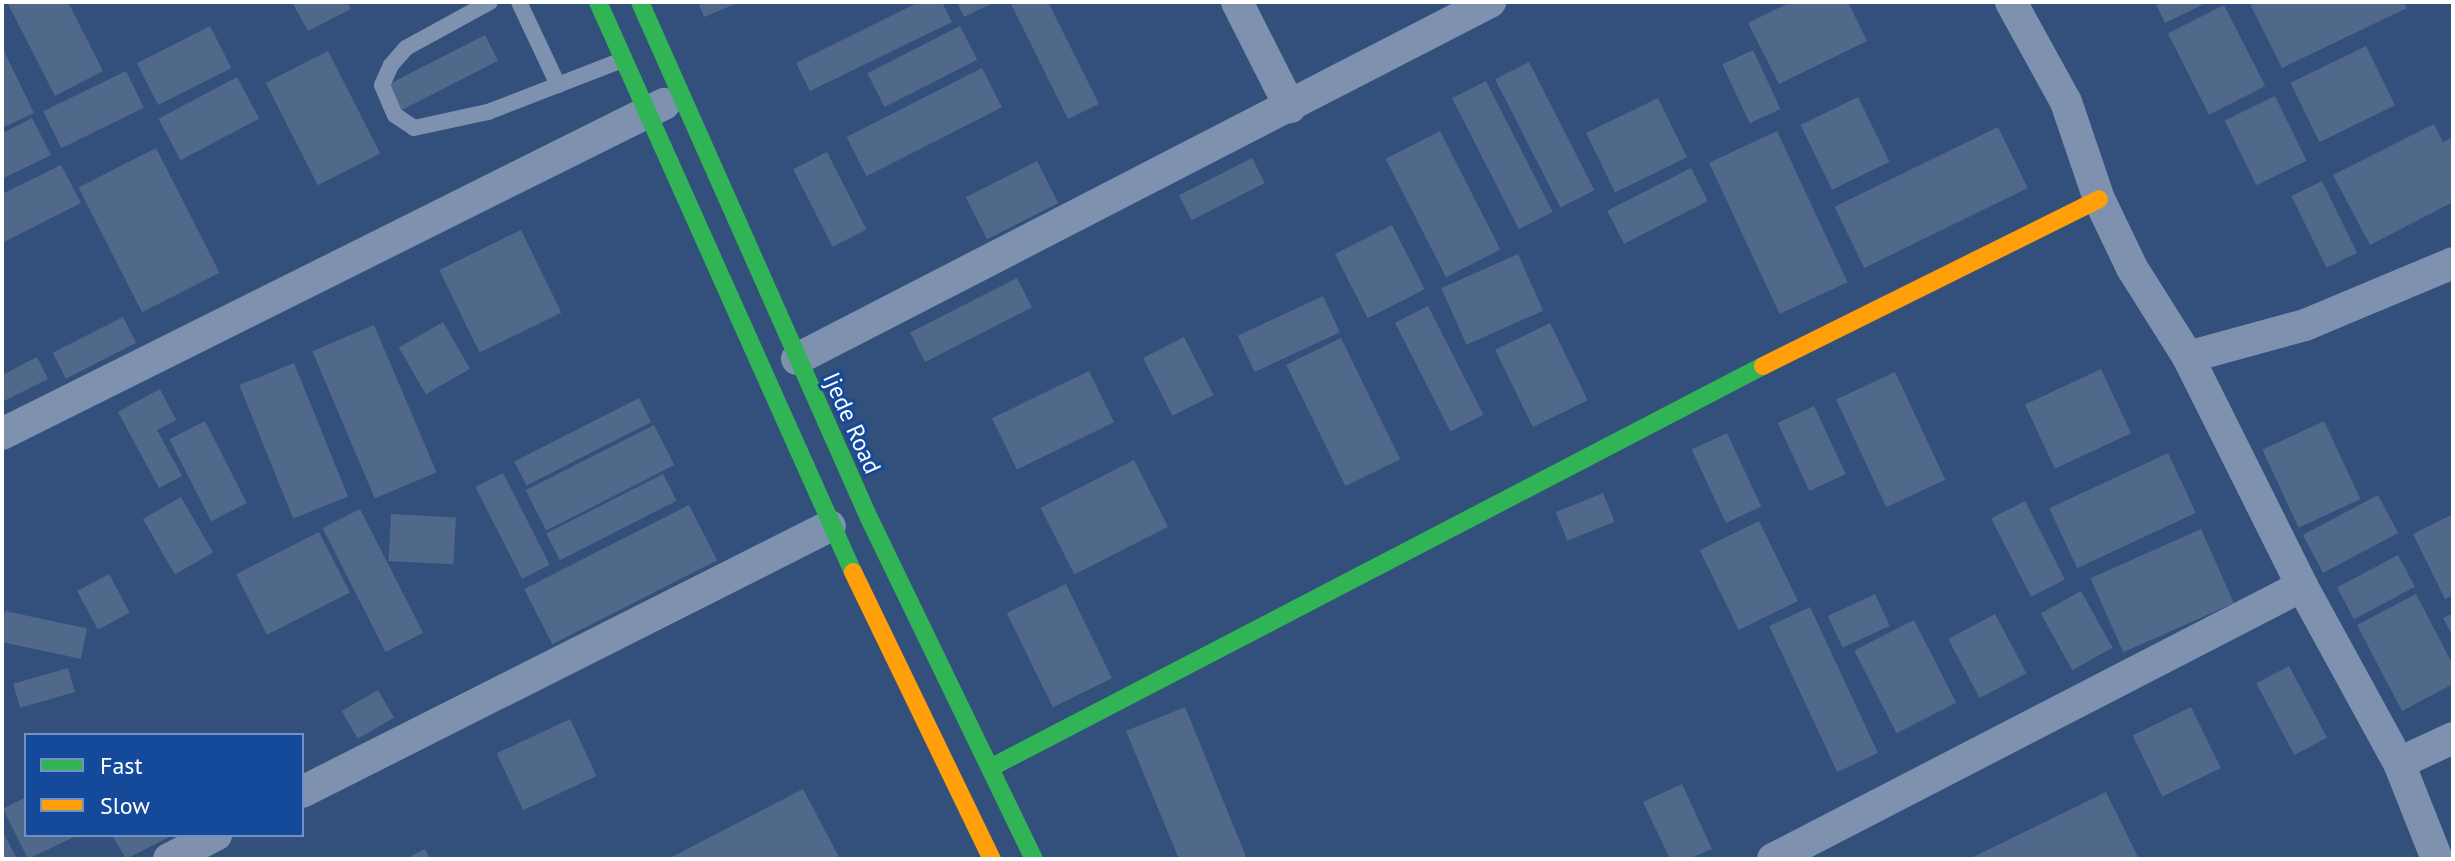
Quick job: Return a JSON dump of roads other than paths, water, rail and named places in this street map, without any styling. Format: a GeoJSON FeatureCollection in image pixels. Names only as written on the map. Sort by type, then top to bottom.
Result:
{"type":"FeatureCollection","features":[{"type":"Feature","properties":{"kind":"main road"},"geometry":{"type":"LineString","coordinates":[[598,2],[644,113],[830,526],[992,859]]}},
{"type":"Feature","properties":{"kind":"main road","name":"Ijede Road"},"geometry":{"type":"LineString","coordinates":[[640,2],[678,97],[797,359],[1034,859]]}},
{"type":"Feature","properties":{"kind":"main road"},"geometry":{"type":"LineString","coordinates":[[990,768],[1305,608],[1606,444],[2099,199]]}},
{"type":"Feature","properties":{"kind":"street"},"geometry":{"type":"LineString","coordinates":[[1237,2],[1290,107]]}},
{"type":"Feature","properties":{"kind":"street"},"geometry":{"type":"LineString","coordinates":[[797,359],[1490,2]]}},
{"type":"Feature","properties":{"kind":"street"},"geometry":{"type":"LineString","coordinates":[[2011,2],[2066,102],[2099,199],[2132,268],[2188,357],[2302,586],[2399,763],[2437,859]]}},
{"type":"Feature","properties":{"kind":"street"},"geometry":{"type":"LineString","coordinates":[[2,434],[678,97]]}},
{"type":"Feature","properties":{"kind":"street"},"geometry":{"type":"LineString","coordinates":[[2188,357],[2305,325],[2453,263]]}},
{"type":"Feature","properties":{"kind":"street"},"geometry":{"type":"LineString","coordinates":[[304,791],[830,526]]}},
{"type":"Feature","properties":{"kind":"street"},"geometry":{"type":"LineString","coordinates":[[1773,859],[2302,586]]}},
{"type":"Feature","properties":{"kind":"street"},"geometry":{"type":"LineString","coordinates":[[2399,763],[2453,738]]}},
{"type":"Feature","properties":{"kind":"street"},"geometry":{"type":"LineString","coordinates":[[169,859],[212,837]]}},
{"type":"Feature","properties":{"kind":"lane"},"geometry":{"type":"LineString","coordinates":[[490,2],[406,48],[391,65],[382,85],[395,115],[414,128],[488,112],[622,60]]}},
{"type":"Feature","properties":{"kind":"lane"},"geometry":{"type":"LineString","coordinates":[[519,2],[558,85]]}}]}
